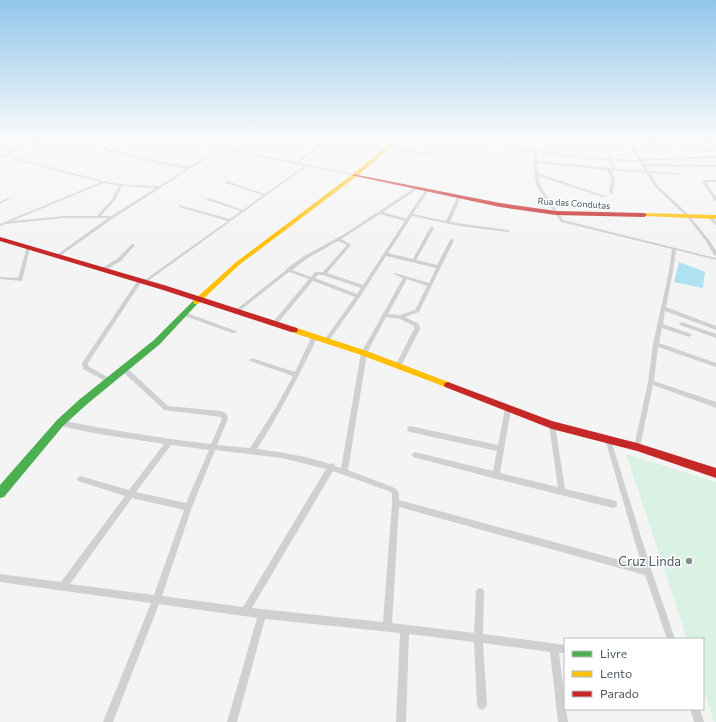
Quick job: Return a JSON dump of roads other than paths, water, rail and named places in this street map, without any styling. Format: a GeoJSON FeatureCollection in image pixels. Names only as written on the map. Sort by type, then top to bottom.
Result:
{"type":"FeatureCollection","features":[{"type":"Feature","properties":{"kind":"street"},"geometry":{"type":"LineString","coordinates":[[67,173],[121,185],[159,187]]}},
{"type":"Feature","properties":{"kind":"street"},"geometry":{"type":"LineString","coordinates":[[57,257],[111,218],[182,173]]}},
{"type":"Feature","properties":{"kind":"street"},"geometry":{"type":"LineString","coordinates":[[109,381],[85,367],[85,363],[143,282],[296,173]]}},
{"type":"Feature","properties":{"kind":"street","name":"Rua das Condutas"},"geometry":{"type":"LineString","coordinates":[[342,173],[459,197],[556,213],[713,216]]}},
{"type":"Feature","properties":{"kind":"street"},"geometry":{"type":"LineString","coordinates":[[0,493],[60,423],[157,342],[213,285],[237,264],[358,173]]}},
{"type":"Feature","properties":{"kind":"street"},"geometry":{"type":"LineString","coordinates":[[610,173],[613,179],[610,193]]}},
{"type":"Feature","properties":{"kind":"street"},"geometry":{"type":"LineString","coordinates":[[648,173],[657,186],[688,216],[708,240],[716,255]]}},
{"type":"Feature","properties":{"kind":"street"},"geometry":{"type":"LineString","coordinates":[[658,173],[678,174]]}},
{"type":"Feature","properties":{"kind":"street"},"geometry":{"type":"LineString","coordinates":[[604,196],[537,174],[539,187],[556,213],[566,223],[716,258]]}},
{"type":"Feature","properties":{"kind":"street"},"geometry":{"type":"LineString","coordinates":[[716,181],[704,181],[716,200]]}},
{"type":"Feature","properties":{"kind":"street"},"geometry":{"type":"LineString","coordinates":[[2,224],[104,182]]}},
{"type":"Feature","properties":{"kind":"street"},"geometry":{"type":"LineString","coordinates":[[226,182],[266,194]]}},
{"type":"Feature","properties":{"kind":"street"},"geometry":{"type":"LineString","coordinates":[[98,217],[114,200],[121,185]]}},
{"type":"Feature","properties":{"kind":"street"},"geometry":{"type":"LineString","coordinates":[[235,312],[306,257],[381,213],[417,188]]}},
{"type":"Feature","properties":{"kind":"street"},"geometry":{"type":"LineString","coordinates":[[326,342],[427,190]]}},
{"type":"Feature","properties":{"kind":"street"},"geometry":{"type":"LineString","coordinates":[[711,192],[716,192]]}},
{"type":"Feature","properties":{"kind":"street"},"geometry":{"type":"LineString","coordinates":[[448,222],[459,197]]}},
{"type":"Feature","properties":{"kind":"street"},"geometry":{"type":"LineString","coordinates":[[0,203],[8,199]]}},
{"type":"Feature","properties":{"kind":"street"},"geometry":{"type":"LineString","coordinates":[[208,199],[243,211]]}},
{"type":"Feature","properties":{"kind":"street"},"geometry":{"type":"LineString","coordinates":[[180,206],[230,220]]}},
{"type":"Feature","properties":{"kind":"street"},"geometry":{"type":"LineString","coordinates":[[381,213],[407,220]]}},
{"type":"Feature","properties":{"kind":"street"},"geometry":{"type":"LineString","coordinates":[[410,215],[508,231]]}},
{"type":"Feature","properties":{"kind":"street"},"geometry":{"type":"LineString","coordinates":[[713,216],[716,224]]}},
{"type":"Feature","properties":{"kind":"street"},"geometry":{"type":"LineString","coordinates":[[2,224],[64,217],[111,218]]}},
{"type":"Feature","properties":{"kind":"street"},"geometry":{"type":"LineString","coordinates":[[414,261],[432,228]]}},
{"type":"Feature","properties":{"kind":"street"},"geometry":{"type":"LineString","coordinates":[[0,239],[143,282],[364,354],[552,425],[637,447],[716,473]]}},
{"type":"Feature","properties":{"kind":"street"},"geometry":{"type":"LineString","coordinates":[[324,274],[349,245],[338,239]]}},
{"type":"Feature","properties":{"kind":"street"},"geometry":{"type":"LineString","coordinates":[[400,317],[417,311],[452,240]]}},
{"type":"Feature","properties":{"kind":"street"},"geometry":{"type":"LineString","coordinates":[[102,270],[119,260],[133,245]]}},
{"type":"Feature","properties":{"kind":"street"},"geometry":{"type":"LineString","coordinates":[[0,278],[20,280],[28,248]]}},
{"type":"Feature","properties":{"kind":"street"},"geometry":{"type":"LineString","coordinates":[[637,447],[651,382],[656,344],[674,248]]}},
{"type":"Feature","properties":{"kind":"street"},"geometry":{"type":"LineString","coordinates":[[385,254],[438,267]]}},
{"type":"Feature","properties":{"kind":"street"},"geometry":{"type":"LineString","coordinates":[[288,270],[311,280],[358,296]]}},
{"type":"Feature","properties":{"kind":"street"},"geometry":{"type":"LineString","coordinates":[[274,324],[317,273],[363,287]]}},
{"type":"Feature","properties":{"kind":"street"},"geometry":{"type":"LineString","coordinates":[[396,274],[430,284]]}},
{"type":"Feature","properties":{"kind":"street"},"geometry":{"type":"LineString","coordinates":[[344,471],[364,354],[406,277]]}},
{"type":"Feature","properties":{"kind":"street"},"geometry":{"type":"LineString","coordinates":[[663,308],[716,328]]}},
{"type":"Feature","properties":{"kind":"street"},"geometry":{"type":"LineString","coordinates":[[184,314],[234,332]]}},
{"type":"Feature","properties":{"kind":"street"},"geometry":{"type":"LineString","coordinates":[[385,315],[400,317],[417,325],[417,329],[398,366]]}},
{"type":"Feature","properties":{"kind":"street"},"geometry":{"type":"LineString","coordinates":[[682,324],[716,336]]}},
{"type":"Feature","properties":{"kind":"street"},"geometry":{"type":"LineString","coordinates":[[660,325],[689,335]]}},
{"type":"Feature","properties":{"kind":"street"},"geometry":{"type":"LineString","coordinates":[[251,452],[267,429],[297,375],[314,338]]}},
{"type":"Feature","properties":{"kind":"street"},"geometry":{"type":"LineString","coordinates":[[656,344],[716,365]]}},
{"type":"Feature","properties":{"kind":"street"},"geometry":{"type":"LineString","coordinates":[[252,360],[297,375]]}},
{"type":"Feature","properties":{"kind":"street"},"geometry":{"type":"LineString","coordinates":[[108,722],[157,599],[188,507],[225,419],[224,415],[166,408],[124,369]]}},
{"type":"Feature","properties":{"kind":"street"},"geometry":{"type":"LineString","coordinates":[[651,382],[716,404]]}},
{"type":"Feature","properties":{"kind":"street"},"geometry":{"type":"LineString","coordinates":[[496,476],[508,409]]}},
{"type":"Feature","properties":{"kind":"street"},"geometry":{"type":"LineString","coordinates":[[60,423],[169,442],[300,458],[332,466],[393,490],[395,493],[396,503],[387,627]]}},
{"type":"Feature","properties":{"kind":"street"},"geometry":{"type":"LineString","coordinates":[[552,425],[562,491]]}},
{"type":"Feature","properties":{"kind":"street"},"geometry":{"type":"LineString","coordinates":[[410,429],[501,449]]}},
{"type":"Feature","properties":{"kind":"street"},"geometry":{"type":"LineString","coordinates":[[608,439],[670,638]]}},
{"type":"Feature","properties":{"kind":"street"},"geometry":{"type":"LineString","coordinates":[[63,586],[169,442]]}},
{"type":"Feature","properties":{"kind":"street"},"geometry":{"type":"LineString","coordinates":[[415,455],[613,504]]}},
{"type":"Feature","properties":{"kind":"street"},"geometry":{"type":"LineString","coordinates":[[245,612],[332,466]]}},
{"type":"Feature","properties":{"kind":"street"},"geometry":{"type":"LineString","coordinates":[[80,479],[130,494],[188,507]]}},
{"type":"Feature","properties":{"kind":"street"},"geometry":{"type":"LineString","coordinates":[[396,503],[648,572]]}},
{"type":"Feature","properties":{"kind":"street"},"geometry":{"type":"LineString","coordinates":[[0,578],[245,612],[405,629],[564,649]]}},
{"type":"Feature","properties":{"kind":"street"},"geometry":{"type":"LineString","coordinates":[[480,592],[478,639],[482,705]]}},
{"type":"Feature","properties":{"kind":"street"},"geometry":{"type":"LineString","coordinates":[[232,722],[262,614]]}},
{"type":"Feature","properties":{"kind":"street"},"geometry":{"type":"LineString","coordinates":[[401,722],[405,629]]}},
{"type":"Feature","properties":{"kind":"street"},"geometry":{"type":"LineString","coordinates":[[554,647],[563,722]]}},
{"type":"Feature","properties":{"kind":"street"},"geometry":{"type":"LineString","coordinates":[[695,710],[699,722]]}},
{"type":"Feature","properties":{"kind":"water"},"geometry":{"type":"Polygon","coordinates":[[[679,262],[705,272],[703,288],[674,282],[679,262]]]}},
{"type":"Feature","properties":{"kind":"place","name":"Cruz Linda"},"geometry":{"type":"Point","coordinates":[689,561]}}]}
